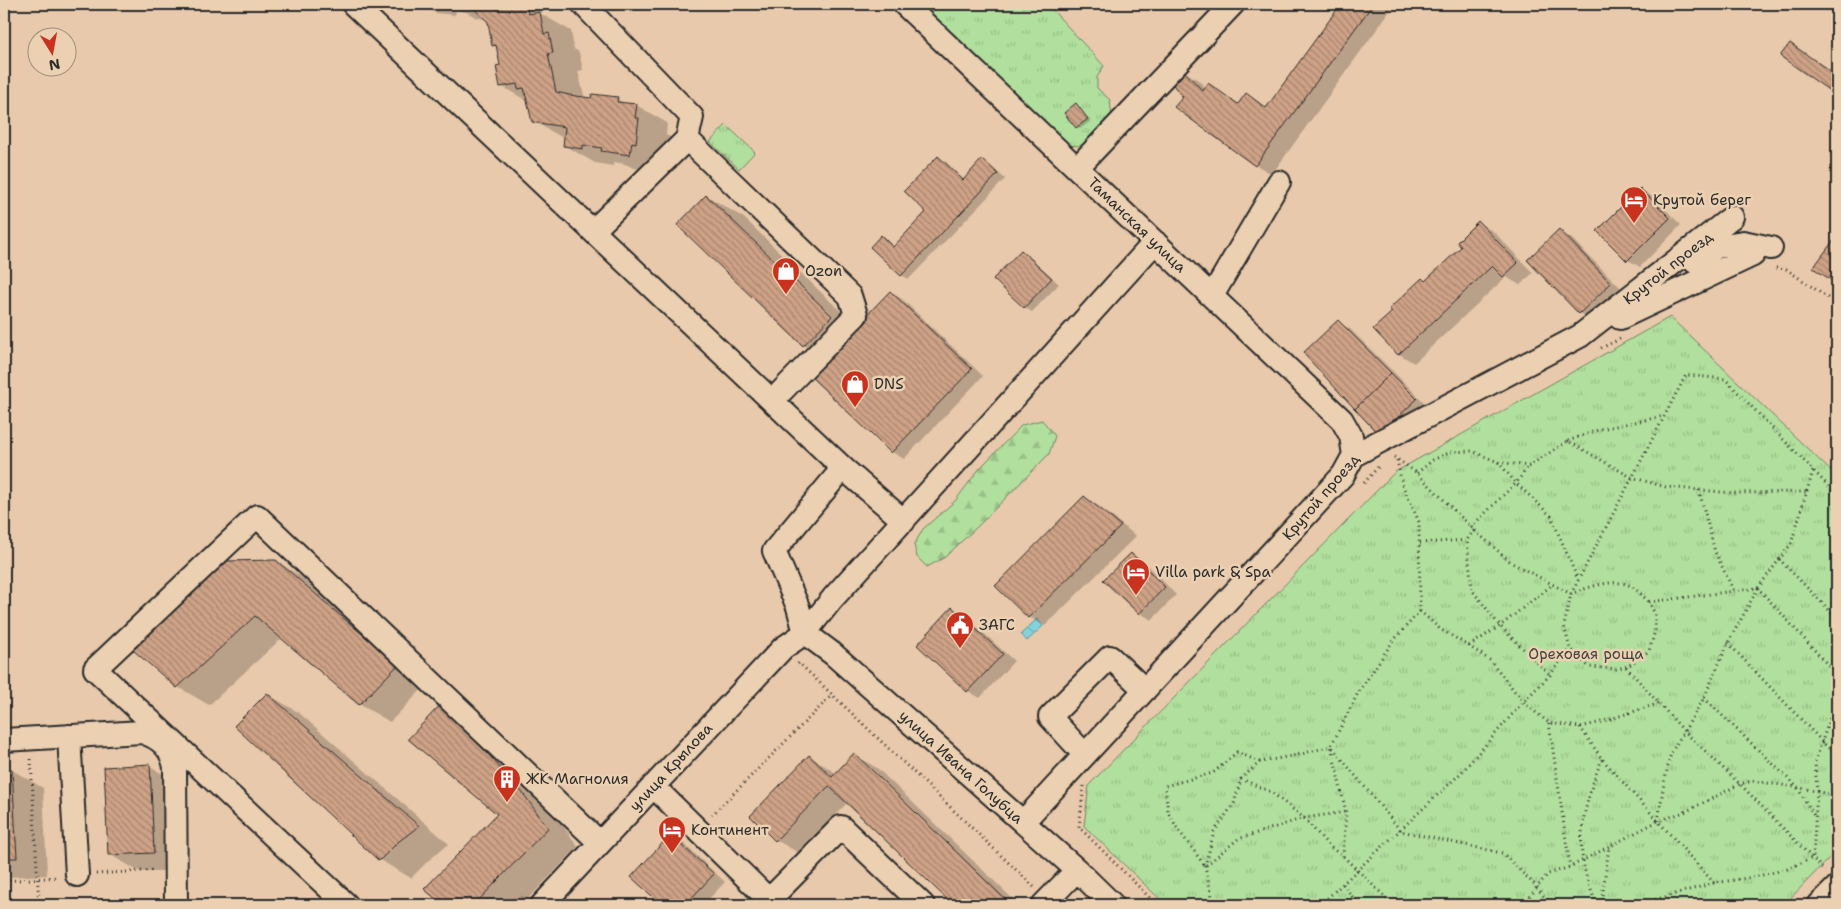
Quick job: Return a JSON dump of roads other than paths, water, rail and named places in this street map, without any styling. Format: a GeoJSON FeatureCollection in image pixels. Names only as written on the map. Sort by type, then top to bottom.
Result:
{"type":"FeatureCollection","features":[{"type":"Feature","properties":{"kind":"street"},"geometry":{"type":"LineString","coordinates":[[353,4],[843,468],[904,521]]}},
{"type":"Feature","properties":{"kind":"street"},"geometry":{"type":"LineString","coordinates":[[583,4],[692,117],[687,139],[593,231]]}},
{"type":"Feature","properties":{"kind":"street","name":"Таманская улица"},"geometry":{"type":"LineString","coordinates":[[904,4],[1342,420],[1351,436],[1354,455]]}},
{"type":"Feature","properties":{"kind":"street"},"geometry":{"type":"LineString","coordinates":[[1077,168],[1234,4]]}},
{"type":"Feature","properties":{"kind":"street"},"geometry":{"type":"LineString","coordinates":[[687,139],[850,296],[856,314],[772,401]]}},
{"type":"Feature","properties":{"kind":"street"},"geometry":{"type":"LineString","coordinates":[[1212,296],[1279,182]]}},
{"type":"Feature","properties":{"kind":"street","name":"Крутой проезд"},"geometry":{"type":"LineString","coordinates":[[1023,822],[1343,476],[1354,455],[1384,448],[1588,344],[1732,217]]}},
{"type":"Feature","properties":{"kind":"street","name":"улица Крылова"},"geometry":{"type":"LineString","coordinates":[[542,905],[783,648],[805,633],[833,598],[1155,242]]}},
{"type":"Feature","properties":{"kind":"street"},"geometry":{"type":"LineString","coordinates":[[1588,344],[1650,304],[1765,257]]}},
{"type":"Feature","properties":{"kind":"street"},"geometry":{"type":"LineString","coordinates":[[805,633],[798,607],[774,551],[843,468]]}},
{"type":"Feature","properties":{"kind":"street"},"geometry":{"type":"LineString","coordinates":[[347,905],[95,669],[256,516],[600,843]]}},
{"type":"Feature","properties":{"kind":"street","name":"улица Ивана Голубца"},"geometry":{"type":"LineString","coordinates":[[805,633],[840,660],[1077,870],[1113,905]]}},
{"type":"Feature","properties":{"kind":"street"},"geometry":{"type":"LineString","coordinates":[[1085,755],[1050,717],[1110,657],[1145,690]]}},
{"type":"Feature","properties":{"kind":"street"},"geometry":{"type":"LineString","coordinates":[[4,740],[142,732],[154,737],[166,746],[173,757],[175,768],[176,905]]}},
{"type":"Feature","properties":{"kind":"street"},"geometry":{"type":"LineString","coordinates":[[69,736],[77,875]]}},
{"type":"Feature","properties":{"kind":"street"},"geometry":{"type":"LineString","coordinates":[[653,786],[697,829],[766,902],[841,827],[923,905]]}},
{"type":"Feature","properties":{"kind":"street"},"geometry":{"type":"LineString","coordinates":[[1045,903],[1077,870]]}},
{"type":"Feature","properties":{"kind":"street"},"geometry":{"type":"LineString","coordinates":[[1812,898],[1828,882]]}},
{"type":"Feature","properties":{"kind":"water"},"geometry":{"type":"Polygon","coordinates":[[[1037,619],[1043,626],[1027,641],[1021,634],[1037,619]]]}},
{"type":"Feature","properties":{"kind":"place","name":"Крутой берег"},"geometry":{"type":"Point","coordinates":[1634,224]}},
{"type":"Feature","properties":{"kind":"place","name":"Ozon"},"geometry":{"type":"Point","coordinates":[786,295]}},
{"type":"Feature","properties":{"kind":"place","name":"DNS"},"geometry":{"type":"Point","coordinates":[855,408]}},
{"type":"Feature","properties":{"kind":"place","name":"Villa park & Spa"},"geometry":{"type":"Point","coordinates":[1136,596]}},
{"type":"Feature","properties":{"kind":"place","name":"ЗАГС"},"geometry":{"type":"Point","coordinates":[960,649]}},
{"type":"Feature","properties":{"kind":"place","name":"ЖК Магнолия"},"geometry":{"type":"Point","coordinates":[507,803]}},
{"type":"Feature","properties":{"kind":"place","name":"Континент"},"geometry":{"type":"Point","coordinates":[672,854]}},
{"type":"Feature","properties":{"kind":"park label","name":"Ореховая роща"},"geometry":{"type":"Point","coordinates":[1586,654]}}]}
